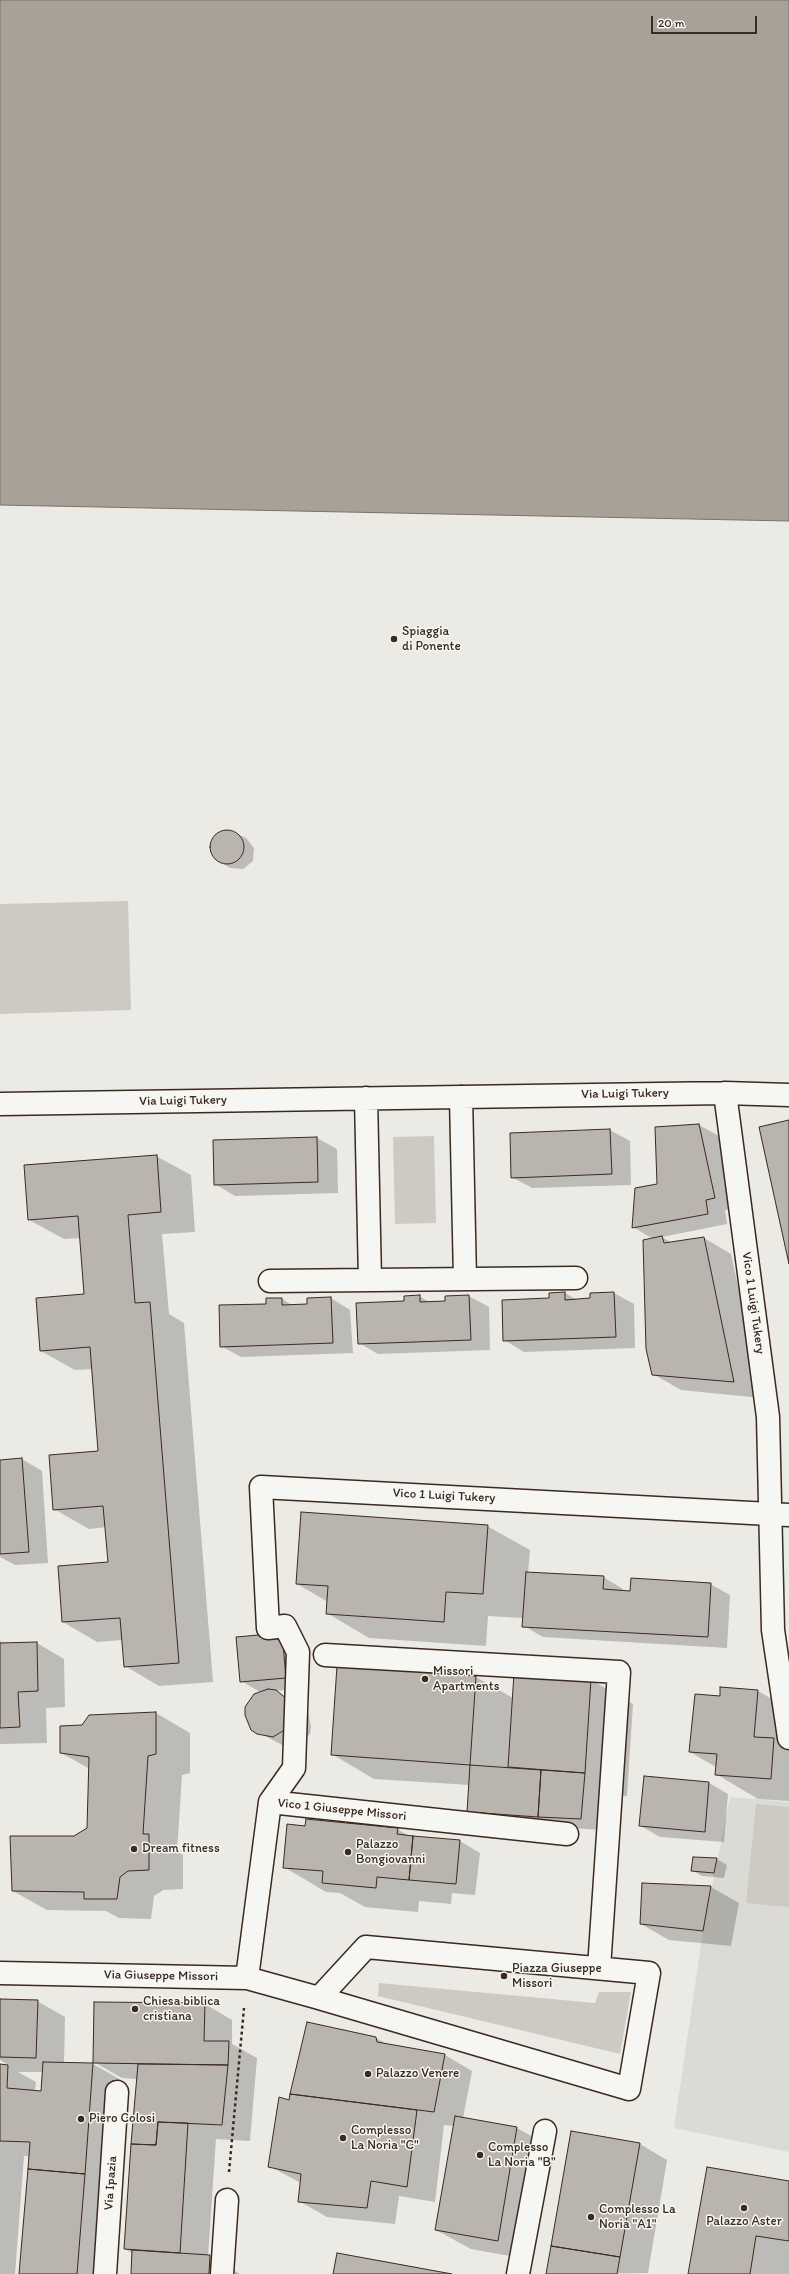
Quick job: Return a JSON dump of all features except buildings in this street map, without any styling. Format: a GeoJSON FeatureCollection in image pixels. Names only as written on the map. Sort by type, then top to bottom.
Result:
{"type":"FeatureCollection","features":[{"type":"Feature","properties":{"kind":"street","name":"Via Luigi Tukery"},"geometry":{"type":"LineString","coordinates":[[0,1104],[725,1093],[789,1095]]}},
{"type":"Feature","properties":{"kind":"street","name":"Vico 1 Luigi Tukery"},"geometry":{"type":"LineString","coordinates":[[725,1093],[768,1417],[779,1514],[772,1630],[789,1738]]}},
{"type":"Feature","properties":{"kind":"street"},"geometry":{"type":"LineString","coordinates":[[462,1097],[465,1279]]}},
{"type":"Feature","properties":{"kind":"street"},"geometry":{"type":"LineString","coordinates":[[366,1098],[370,1280]]}},
{"type":"Feature","properties":{"kind":"street"},"geometry":{"type":"LineString","coordinates":[[270,1281],[576,1278]]}},
{"type":"Feature","properties":{"kind":"street","name":"Vico 1 Luigi Tukery"},"geometry":{"type":"LineString","coordinates":[[270,1802],[294,1768],[298,1652],[285,1626],[268,1628],[261,1487],[779,1514]]}},
{"type":"Feature","properties":{"kind":"street"},"geometry":{"type":"LineString","coordinates":[[319,1998],[366,1947],[599,1968],[618,1672],[325,1655]]}},
{"type":"Feature","properties":{"kind":"street","name":"Vico 1 Giuseppe Missori"},"geometry":{"type":"LineString","coordinates":[[247,1978],[270,1802],[568,1834]]}},
{"type":"Feature","properties":{"kind":"street","name":"Via Giuseppe Missori"},"geometry":{"type":"LineString","coordinates":[[0,1973],[247,1978],[629,2089],[649,1973],[599,1968]]}},
{"type":"Feature","properties":{"kind":"street","name":"Via Ipazia"},"geometry":{"type":"LineString","coordinates":[[105,2274],[117,2092]]}},
{"type":"Feature","properties":{"kind":"street"},"geometry":{"type":"LineString","coordinates":[[518,2274],[545,2131]]}},
{"type":"Feature","properties":{"kind":"street"},"geometry":{"type":"LineString","coordinates":[[222,2274],[227,2200]]}},
{"type":"Feature","properties":{"kind":"path"},"geometry":{"type":"LineString","coordinates":[[227,2200],[247,1978]]}},
{"type":"Feature","properties":{"kind":"shaded area"},"geometry":{"type":"Polygon","coordinates":[[[0,0],[789,0],[789,521],[0,505],[0,0]]]}},
{"type":"Feature","properties":{"kind":"shaded area"},"geometry":{"type":"Polygon","coordinates":[[[128,901],[131,1010],[0,1014],[0,904],[128,901]]]}},
{"type":"Feature","properties":{"kind":"shaded area"},"geometry":{"type":"Polygon","coordinates":[[[434,1136],[436,1223],[395,1224],[393,1137],[434,1136]]]}},
{"type":"Feature","properties":{"kind":"shaded area"},"geometry":{"type":"Polygon","coordinates":[[[730,1797],[789,1802],[789,2152],[674,2128],[703,1931],[730,1797]]]}},
{"type":"Feature","properties":{"kind":"shaded area"},"geometry":{"type":"Polygon","coordinates":[[[756,1804],[789,1807],[789,1907],[746,1903],[756,1804]]]}},
{"type":"Feature","properties":{"kind":"shaded area"},"geometry":{"type":"Polygon","coordinates":[[[379,1983],[595,2003],[599,1992],[631,1992],[620,2054],[378,1996],[379,1983]]]}},
{"type":"Feature","properties":{"kind":"place","name":"Spiaggia di Ponente"},"geometry":{"type":"Point","coordinates":[394,639]}},
{"type":"Feature","properties":{"kind":"place","name":"Missori Apartments"},"geometry":{"type":"Point","coordinates":[425,1679]}},
{"type":"Feature","properties":{"kind":"place","name":"Dream fitness"},"geometry":{"type":"Point","coordinates":[134,1849]}},
{"type":"Feature","properties":{"kind":"place","name":"Palazzo Bongiovanni"},"geometry":{"type":"Point","coordinates":[348,1852]}},
{"type":"Feature","properties":{"kind":"place","name":"Piazza Giuseppe Missori"},"geometry":{"type":"Point","coordinates":[504,1976]}},
{"type":"Feature","properties":{"kind":"place","name":"Chiesa biblica cristiana"},"geometry":{"type":"Point","coordinates":[135,2009]}},
{"type":"Feature","properties":{"kind":"place","name":"Palazzo Venere"},"geometry":{"type":"Point","coordinates":[368,2074]}},
{"type":"Feature","properties":{"kind":"place","name":"Piero Colosi"},"geometry":{"type":"Point","coordinates":[81,2119]}},
{"type":"Feature","properties":{"kind":"place","name":"Complesso La Noria \"C\""},"geometry":{"type":"Point","coordinates":[343,2138]}},
{"type":"Feature","properties":{"kind":"place","name":"Complesso La Noria \"B\""},"geometry":{"type":"Point","coordinates":[480,2155]}},
{"type":"Feature","properties":{"kind":"place","name":"Palazzo Aster"},"geometry":{"type":"Point","coordinates":[744,2208]}},
{"type":"Feature","properties":{"kind":"place","name":"Complesso La Noria \"A1\""},"geometry":{"type":"Point","coordinates":[591,2217]}}]}
